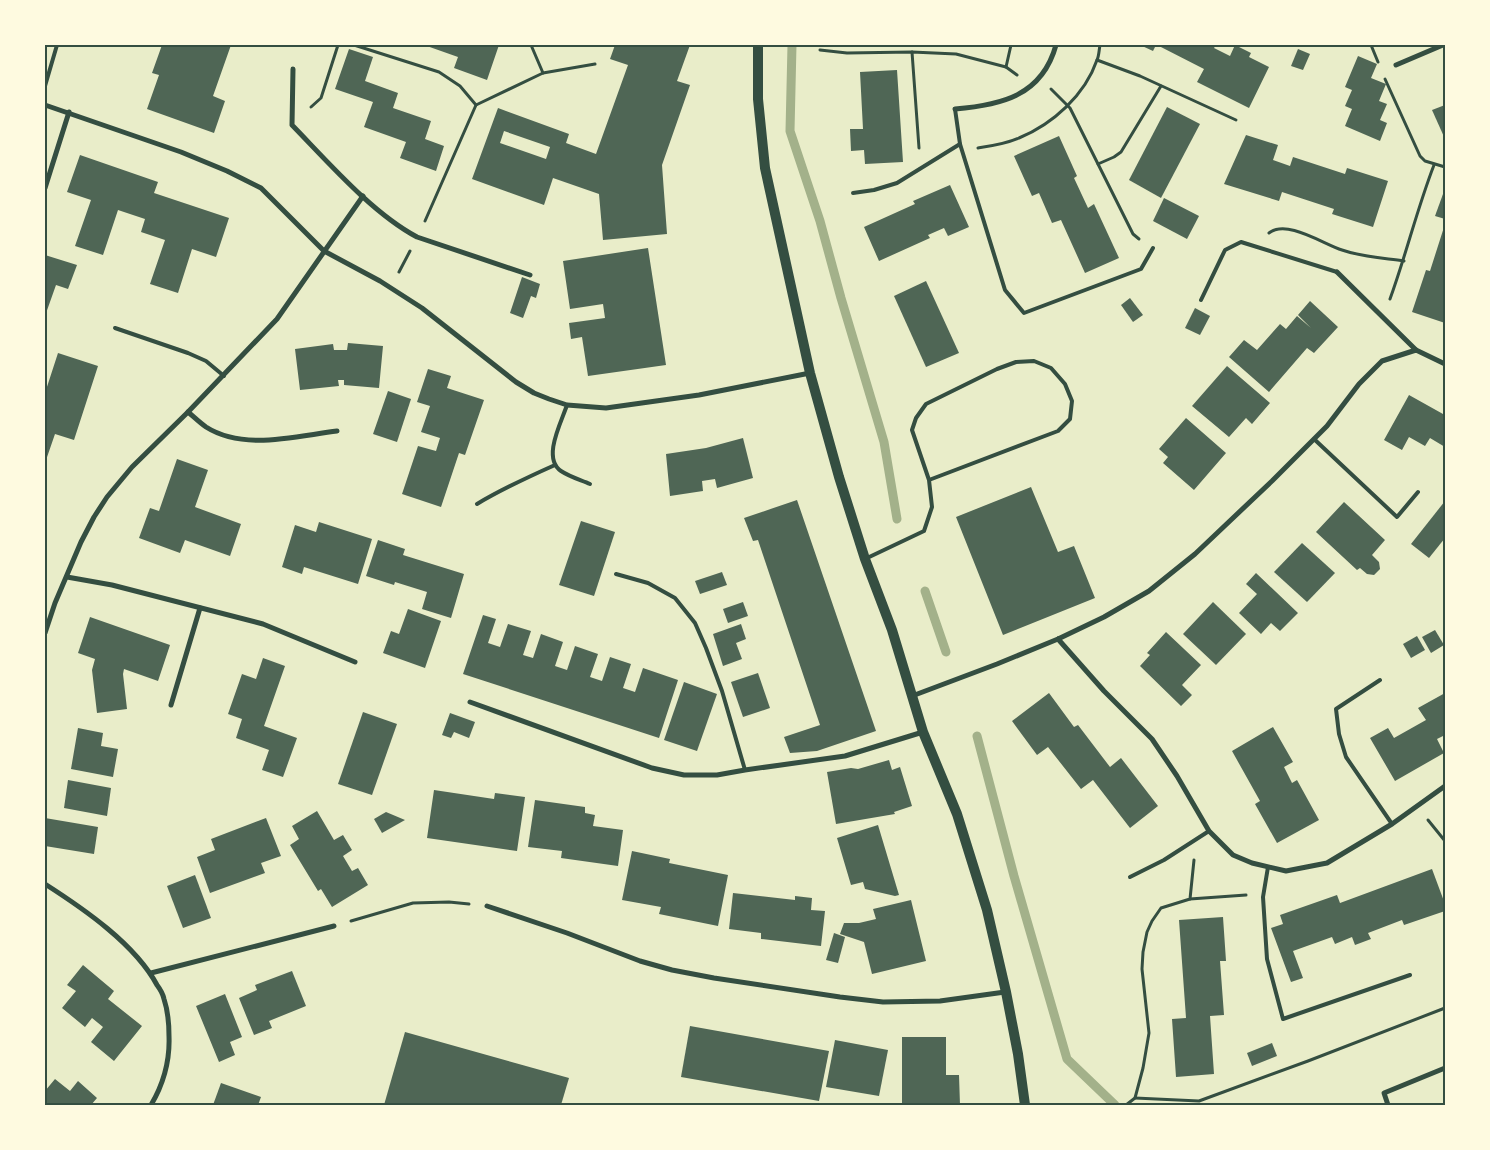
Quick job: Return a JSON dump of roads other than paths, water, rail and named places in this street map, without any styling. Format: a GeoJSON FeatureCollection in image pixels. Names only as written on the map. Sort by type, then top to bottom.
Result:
{"type":"FeatureCollection","features":[{"type":"Feature","properties":{"kind":"main road"},"geometry":{"type":"LineString","coordinates":[[758,45],[758,99],[765,168],[810,373],[839,477],[865,559],[889,623],[923,732],[956,814],[984,900],[1006,992],[1018,1054],[1025,1105]]}},
{"type":"Feature","properties":{"kind":"street"},"geometry":{"type":"LineString","coordinates":[[955,109],[979,107],[1019,95],[1039,78],[1049,62],[1056,45]]}},
{"type":"Feature","properties":{"kind":"street"},"geometry":{"type":"LineString","coordinates":[[1396,64],[1443,45]]}},
{"type":"Feature","properties":{"kind":"street"},"geometry":{"type":"LineString","coordinates":[[292,69],[292,125],[363,196],[403,230],[417,237],[530,276]]}},
{"type":"Feature","properties":{"kind":"street"},"geometry":{"type":"LineString","coordinates":[[45,105],[181,152],[227,171],[261,188],[324,251],[380,281],[422,308],[516,382],[534,393],[567,406],[606,408],[699,394],[810,373]]}},
{"type":"Feature","properties":{"kind":"street"},"geometry":{"type":"LineString","coordinates":[[45,188],[69,112]]}},
{"type":"Feature","properties":{"kind":"street"},"geometry":{"type":"LineString","coordinates":[[45,633],[55,603],[86,534],[107,497],[132,466],[224,376],[277,319],[363,196]]}},
{"type":"Feature","properties":{"kind":"street"},"geometry":{"type":"LineString","coordinates":[[1337,272],[1416,350],[1445,364]]}},
{"type":"Feature","properties":{"kind":"street"},"geometry":{"type":"LineString","coordinates":[[912,696],[1058,639],[1104,617],[1149,591],[1195,554],[1272,481],[1327,426],[1359,384],[1382,361],[1416,350]]}},
{"type":"Feature","properties":{"kind":"street"},"geometry":{"type":"LineString","coordinates":[[188,412],[205,427],[219,434],[234,438],[271,439],[336,431]]}},
{"type":"Feature","properties":{"kind":"street"},"geometry":{"type":"LineString","coordinates":[[67,577],[112,585],[263,624],[355,662]]}},
{"type":"Feature","properties":{"kind":"street"},"geometry":{"type":"LineString","coordinates":[[171,705],[200,608]]}},
{"type":"Feature","properties":{"kind":"street"},"geometry":{"type":"LineString","coordinates":[[1058,639],[1104,691],[1152,739],[1177,776],[1209,831],[1233,855],[1252,863],[1286,871],[1327,864],[1392,824],[1445,786]]}},
{"type":"Feature","properties":{"kind":"street"},"geometry":{"type":"LineString","coordinates":[[470,702],[652,768],[684,775],[717,775],[846,756],[923,732]]}},
{"type":"Feature","properties":{"kind":"street"},"geometry":{"type":"LineString","coordinates":[[45,884],[93,917],[118,938],[150,973],[164,997],[169,1020],[167,1066],[163,1081],[151,1105]]}},
{"type":"Feature","properties":{"kind":"street"},"geometry":{"type":"LineString","coordinates":[[487,906],[640,960],[672,970],[714,978],[883,1002],[940,1001],[1006,992]]}},
{"type":"Feature","properties":{"kind":"street"},"geometry":{"type":"LineString","coordinates":[[150,973],[334,926]]}},
{"type":"Feature","properties":{"kind":"street"},"geometry":{"type":"LineString","coordinates":[[1388,1105],[1384,1093],[1445,1068]]}},
{"type":"Feature","properties":{"kind":"lane"},"geometry":{"type":"LineString","coordinates":[[45,86],[57,45]]}},
{"type":"Feature","properties":{"kind":"lane"},"geometry":{"type":"LineString","coordinates":[[955,109],[960,144],[1004,290],[1024,314],[1141,268],[1154,248]]}},
{"type":"Feature","properties":{"kind":"lane"},"geometry":{"type":"LineString","coordinates":[[853,193],[874,190],[898,183],[960,144]]}},
{"type":"Feature","properties":{"kind":"lane"},"geometry":{"type":"LineString","coordinates":[[1200,300],[1226,250],[1241,242],[1337,272]]}},
{"type":"Feature","properties":{"kind":"lane"},"geometry":{"type":"LineString","coordinates":[[115,328],[206,360],[224,376]]}},
{"type":"Feature","properties":{"kind":"lane"},"geometry":{"type":"LineString","coordinates":[[865,559],[924,531],[932,507],[929,480],[912,430],[916,418],[926,404],[997,369],[1016,362],[1034,361],[1051,368],[1065,384],[1072,401],[1070,419],[1058,432],[929,480]]}},
{"type":"Feature","properties":{"kind":"lane"},"geometry":{"type":"LineString","coordinates":[[567,406],[553,446],[552,455],[555,465],[562,472],[590,484]]}},
{"type":"Feature","properties":{"kind":"lane"},"geometry":{"type":"LineString","coordinates":[[1314,438],[1397,517],[1418,492]]}},
{"type":"Feature","properties":{"kind":"lane"},"geometry":{"type":"LineString","coordinates":[[477,504],[495,493],[555,465]]}},
{"type":"Feature","properties":{"kind":"lane"},"geometry":{"type":"LineString","coordinates":[[616,574],[648,583],[675,598],[695,624],[722,691],[745,770]]}},
{"type":"Feature","properties":{"kind":"lane"},"geometry":{"type":"LineString","coordinates":[[1380,680],[1336,709],[1339,734],[1346,757],[1392,824]]}},
{"type":"Feature","properties":{"kind":"lane"},"geometry":{"type":"LineString","coordinates":[[1130,877],[1164,860],[1209,831]]}},
{"type":"Feature","properties":{"kind":"lane"},"geometry":{"type":"LineString","coordinates":[[1268,867],[1263,897],[1267,959],[1284,1019],[1410,975]]}},
{"type":"Feature","properties":{"kind":"waterway"},"geometry":{"type":"LineString","coordinates":[[792,45],[790,131],[820,221],[884,442],[897,519]]}},
{"type":"Feature","properties":{"kind":"waterway"},"geometry":{"type":"LineString","coordinates":[[925,591],[946,652]]}},
{"type":"Feature","properties":{"kind":"waterway"},"geometry":{"type":"LineString","coordinates":[[977,736],[1014,876],[1067,1059],[1115,1105]]}}]}
